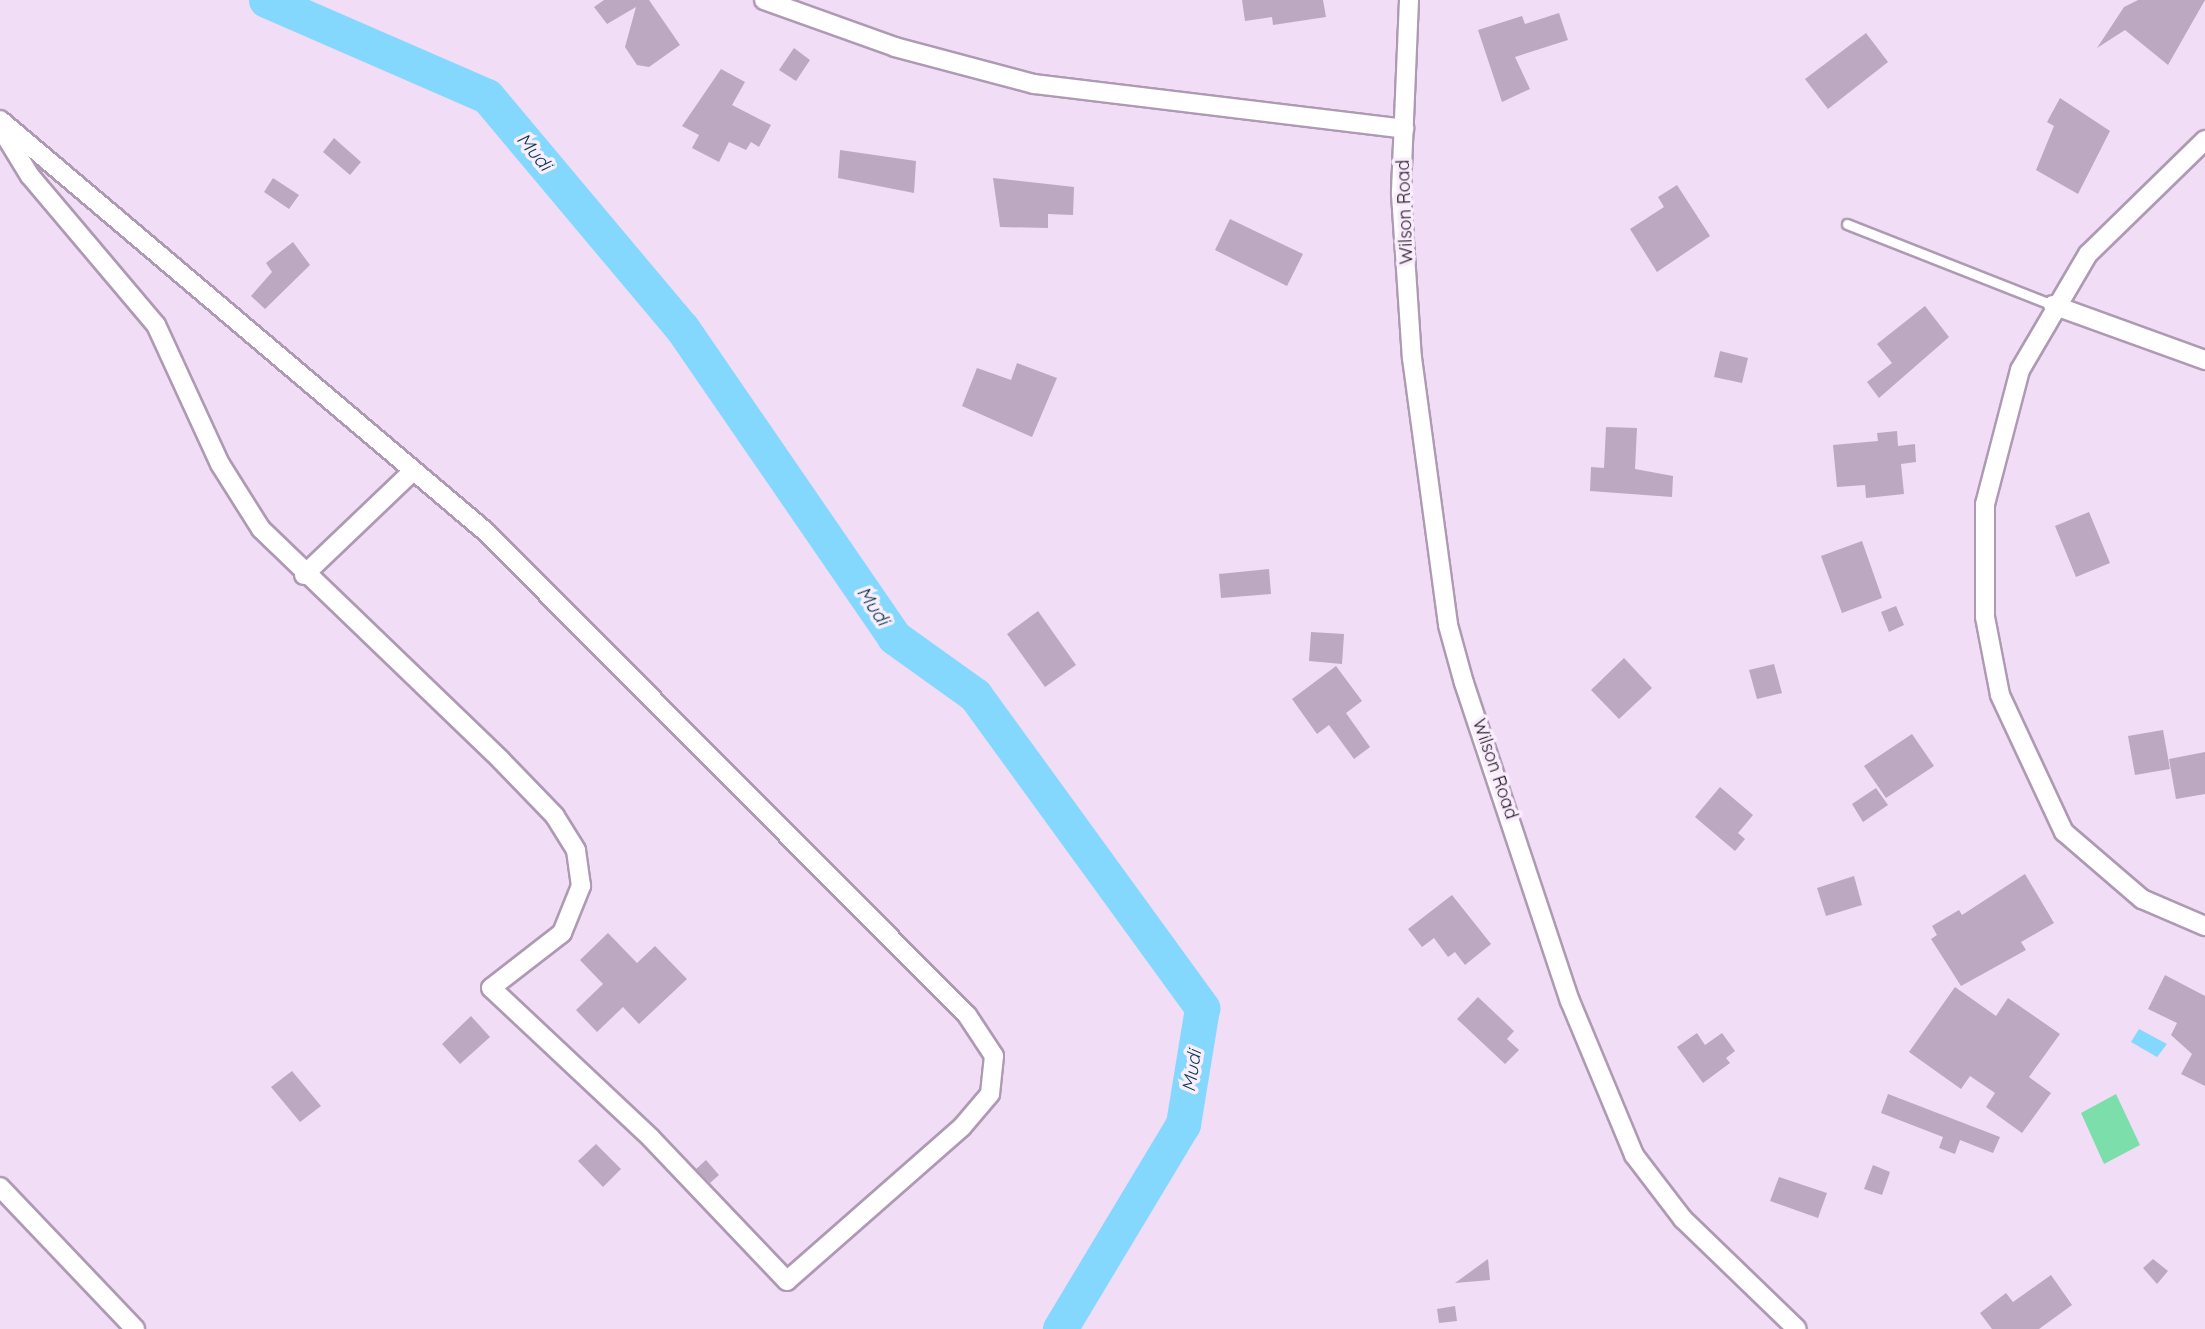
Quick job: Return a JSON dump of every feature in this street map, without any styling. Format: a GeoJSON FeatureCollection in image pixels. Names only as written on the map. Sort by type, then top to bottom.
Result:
{"type":"FeatureCollection","features":[{"type":"Feature","properties":{"kind":"street"},"geometry":{"type":"LineString","coordinates":[[764,0],[895,47],[1034,84],[1404,129]]}},
{"type":"Feature","properties":{"kind":"street","name":"Wilson Road"},"geometry":{"type":"LineString","coordinates":[[1409,0],[1401,194],[1412,358],[1446,611],[1464,683],[1604,1094],[1634,1155],[1683,1219],[1797,1329]]}},
{"type":"Feature","properties":{"kind":"street"},"geometry":{"type":"LineString","coordinates":[[0,120],[485,531],[967,1015],[994,1056],[990,1094],[962,1127],[787,1281],[651,1138],[491,988],[562,933],[581,886],[576,850],[555,816],[501,760],[303,575],[261,529],[220,464],[156,325],[30,176],[0,127]]}},
{"type":"Feature","properties":{"kind":"street"},"geometry":{"type":"LineString","coordinates":[[2205,140],[2088,254],[2053,305],[2020,370],[1986,504],[1985,617],[2000,695],[2064,832],[2142,899],[2205,926]]}},
{"type":"Feature","properties":{"kind":"street"},"geometry":{"type":"LineString","coordinates":[[2053,305],[2205,360]]}},
{"type":"Feature","properties":{"kind":"street"},"geometry":{"type":"LineString","coordinates":[[303,575],[412,471]]}},
{"type":"Feature","properties":{"kind":"street"},"geometry":{"type":"LineString","coordinates":[[0,1187],[135,1329]]}},
{"type":"Feature","properties":{"kind":"lane"},"geometry":{"type":"LineString","coordinates":[[1847,225],[2053,305]]}},
{"type":"Feature","properties":{"kind":"green space"},"geometry":{"type":"Polygon","coordinates":[[[2116,1094],[2140,1145],[2104,1164],[2081,1113],[2116,1094]]]}},
{"type":"Feature","properties":{"kind":"water"},"geometry":{"type":"Polygon","coordinates":[[[2139,1029],[2167,1044],[2157,1057],[2131,1042],[2139,1029]]]}},
{"type":"Feature","properties":{"kind":"building"},"geometry":{"type":"Polygon","coordinates":[[[604,0],[649,0],[680,45],[649,67],[637,65],[625,47],[636,7],[607,24],[594,7],[604,0]]]}},
{"type":"Feature","properties":{"kind":"building"},"geometry":{"type":"Polygon","coordinates":[[[1242,0],[1323,0],[1326,17],[1273,25],[1272,17],[1245,21],[1242,0]]]}},
{"type":"Feature","properties":{"kind":"building"},"geometry":{"type":"Polygon","coordinates":[[[2138,0],[2205,0],[2168,65],[2125,30],[2097,48],[2124,7],[2138,0]]]}},
{"type":"Feature","properties":{"kind":"building"},"geometry":{"type":"Polygon","coordinates":[[[1559,13],[1568,40],[1515,57],[1530,89],[1502,102],[1478,30],[1522,16],[1525,24],[1559,13]]]}},
{"type":"Feature","properties":{"kind":"building"},"geometry":{"type":"Polygon","coordinates":[[[1866,33],[1888,62],[1828,109],[1805,79],[1866,33]]]}},
{"type":"Feature","properties":{"kind":"building"},"geometry":{"type":"Polygon","coordinates":[[[794,48],[810,60],[796,81],[779,70],[794,48]]]}},
{"type":"Feature","properties":{"kind":"building"},"geometry":{"type":"Polygon","coordinates":[[[721,69],[745,82],[732,105],[771,125],[759,147],[751,142],[746,150],[729,142],[719,162],[692,148],[699,135],[682,126],[721,69]]]}},
{"type":"Feature","properties":{"kind":"building"},"geometry":{"type":"Polygon","coordinates":[[[2060,98],[2110,131],[2078,194],[2036,170],[2054,126],[2047,122],[2060,98]]]}},
{"type":"Feature","properties":{"kind":"building"},"geometry":{"type":"Polygon","coordinates":[[[334,138],[361,162],[350,175],[323,152],[334,138]]]}},
{"type":"Feature","properties":{"kind":"building"},"geometry":{"type":"Polygon","coordinates":[[[840,150],[916,161],[914,193],[838,178],[840,150]]]}},
{"type":"Feature","properties":{"kind":"building"},"geometry":{"type":"Polygon","coordinates":[[[273,178],[299,195],[289,209],[264,192],[273,178]]]}},
{"type":"Feature","properties":{"kind":"building"},"geometry":{"type":"Polygon","coordinates":[[[993,178],[1074,187],[1073,215],[1048,214],[1048,228],[1000,227],[993,178]]]}},
{"type":"Feature","properties":{"kind":"building"},"geometry":{"type":"Polygon","coordinates":[[[1677,185],[1710,236],[1657,272],[1630,229],[1664,207],[1658,197],[1677,185]]]}},
{"type":"Feature","properties":{"kind":"building"},"geometry":{"type":"Polygon","coordinates":[[[1230,219],[1303,254],[1287,286],[1215,250],[1230,219]]]}},
{"type":"Feature","properties":{"kind":"building"},"geometry":{"type":"Polygon","coordinates":[[[293,242],[310,265],[265,309],[251,296],[272,272],[266,263],[293,242]]]}},
{"type":"Feature","properties":{"kind":"building"},"geometry":{"type":"Polygon","coordinates":[[[1925,306],[1949,337],[1879,398],[1867,382],[1892,363],[1877,344],[1925,306]]]}},
{"type":"Feature","properties":{"kind":"building"},"geometry":{"type":"Polygon","coordinates":[[[1720,351],[1748,358],[1742,383],[1714,377],[1720,351]]]}},
{"type":"Feature","properties":{"kind":"building"},"geometry":{"type":"Polygon","coordinates":[[[1017,363],[1057,378],[1032,437],[962,406],[977,368],[1011,380],[1017,363]]]}},
{"type":"Feature","properties":{"kind":"building"},"geometry":{"type":"Polygon","coordinates":[[[1606,427],[1637,428],[1635,469],[1673,476],[1672,497],[1590,491],[1591,467],[1604,468],[1606,427]]]}},
{"type":"Feature","properties":{"kind":"building"},"geometry":{"type":"Polygon","coordinates":[[[1897,431],[1898,446],[1915,444],[1916,462],[1901,464],[1904,494],[1866,498],[1865,485],[1837,487],[1833,445],[1878,441],[1877,433],[1897,431]]]}},
{"type":"Feature","properties":{"kind":"building"},"geometry":{"type":"Polygon","coordinates":[[[2089,512],[2110,563],[2076,577],[2055,526],[2089,512]]]}},
{"type":"Feature","properties":{"kind":"building"},"geometry":{"type":"Polygon","coordinates":[[[1862,541],[1882,598],[1842,613],[1821,556],[1862,541]]]}},
{"type":"Feature","properties":{"kind":"building"},"geometry":{"type":"Polygon","coordinates":[[[1269,569],[1271,594],[1221,598],[1219,574],[1269,569]]]}},
{"type":"Feature","properties":{"kind":"building"},"geometry":{"type":"Polygon","coordinates":[[[1896,606],[1904,625],[1889,632],[1881,612],[1896,606]]]}},
{"type":"Feature","properties":{"kind":"building"},"geometry":{"type":"Polygon","coordinates":[[[1038,611],[1076,665],[1045,687],[1007,634],[1038,611]]]}},
{"type":"Feature","properties":{"kind":"building"},"geometry":{"type":"Polygon","coordinates":[[[1311,632],[1344,634],[1342,664],[1309,661],[1311,632]]]}},
{"type":"Feature","properties":{"kind":"building"},"geometry":{"type":"Polygon","coordinates":[[[1624,658],[1652,688],[1619,719],[1591,690],[1624,658]]]}},
{"type":"Feature","properties":{"kind":"building"},"geometry":{"type":"Polygon","coordinates":[[[1774,664],[1782,693],[1757,699],[1749,670],[1774,664]]]}},
{"type":"Feature","properties":{"kind":"building"},"geometry":{"type":"Polygon","coordinates":[[[1336,666],[1362,701],[1346,713],[1370,747],[1354,759],[1329,725],[1317,734],[1292,699],[1336,666]]]}},
{"type":"Feature","properties":{"kind":"building"},"geometry":{"type":"Polygon","coordinates":[[[2163,730],[2170,769],[2135,775],[2128,736],[2163,730]]]}},
{"type":"Feature","properties":{"kind":"building"},"geometry":{"type":"Polygon","coordinates":[[[1912,734],[1934,766],[1886,798],[1864,766],[1912,734]]]}},
{"type":"Feature","properties":{"kind":"building"},"geometry":{"type":"Polygon","coordinates":[[[2205,752],[2205,794],[2176,799],[2169,759],[2205,752]]]}},
{"type":"Feature","properties":{"kind":"building"},"geometry":{"type":"Polygon","coordinates":[[[1720,787],[1753,815],[1738,833],[1745,839],[1735,851],[1695,817],[1720,787]]]}},
{"type":"Feature","properties":{"kind":"building"},"geometry":{"type":"Polygon","coordinates":[[[1876,788],[1888,805],[1863,822],[1852,804],[1876,788]]]}},
{"type":"Feature","properties":{"kind":"building"},"geometry":{"type":"Polygon","coordinates":[[[2025,874],[2054,923],[2021,942],[2026,950],[1961,986],[1931,939],[1937,935],[1932,926],[1959,910],[1962,915],[2025,874]]]}},
{"type":"Feature","properties":{"kind":"building"},"geometry":{"type":"Polygon","coordinates":[[[1854,876],[1862,905],[1826,916],[1817,888],[1854,876]]]}},
{"type":"Feature","properties":{"kind":"building"},"geometry":{"type":"Polygon","coordinates":[[[1452,895],[1491,944],[1465,965],[1455,952],[1448,957],[1434,938],[1422,947],[1408,929],[1452,895]]]}},
{"type":"Feature","properties":{"kind":"building"},"geometry":{"type":"Polygon","coordinates":[[[608,933],[637,963],[655,946],[687,979],[639,1024],[623,1007],[597,1032],[576,1010],[603,984],[580,960],[608,933]]]}},
{"type":"Feature","properties":{"kind":"building"},"geometry":{"type":"Polygon","coordinates":[[[2165,975],[2205,996],[2205,1086],[2181,1074],[2192,1054],[2171,1035],[2177,1023],[2148,1009],[2165,975]]]}},
{"type":"Feature","properties":{"kind":"building"},"geometry":{"type":"Polygon","coordinates":[[[1955,987],[1996,1016],[2008,998],[2060,1034],[2029,1077],[2051,1093],[2022,1133],[1986,1107],[1995,1093],[1970,1076],[1961,1089],[1909,1052],[1955,987]]]}},
{"type":"Feature","properties":{"kind":"building"},"geometry":{"type":"Polygon","coordinates":[[[1478,997],[1514,1031],[1507,1039],[1519,1050],[1505,1064],[1457,1019],[1478,997]]]}},
{"type":"Feature","properties":{"kind":"building"},"geometry":{"type":"Polygon","coordinates":[[[471,1016],[490,1037],[460,1064],[442,1044],[471,1016]]]}},
{"type":"Feature","properties":{"kind":"building"},"geometry":{"type":"Polygon","coordinates":[[[1697,1033],[1705,1045],[1722,1033],[1735,1051],[1726,1058],[1730,1063],[1703,1083],[1677,1047],[1697,1033]]]}},
{"type":"Feature","properties":{"kind":"building"},"geometry":{"type":"Polygon","coordinates":[[[292,1071],[321,1106],[300,1122],[271,1087],[292,1071]]]}},
{"type":"Feature","properties":{"kind":"building"},"geometry":{"type":"Polygon","coordinates":[[[1888,1094],[2000,1137],[1993,1153],[1960,1140],[1955,1154],[1939,1148],[1943,1137],[1881,1113],[1888,1094]]]}},
{"type":"Feature","properties":{"kind":"building"},"geometry":{"type":"Polygon","coordinates":[[[596,1144],[621,1169],[603,1187],[578,1161],[596,1144]]]}},
{"type":"Feature","properties":{"kind":"building"},"geometry":{"type":"Polygon","coordinates":[[[706,1160],[719,1175],[710,1183],[696,1169],[706,1160]]]}},
{"type":"Feature","properties":{"kind":"building"},"geometry":{"type":"Polygon","coordinates":[[[1873,1165],[1890,1172],[1882,1195],[1864,1189],[1873,1165]]]}},
{"type":"Feature","properties":{"kind":"building"},"geometry":{"type":"Polygon","coordinates":[[[1779,1177],[1827,1193],[1818,1218],[1770,1201],[1779,1177]]]}},
{"type":"Feature","properties":{"kind":"building"},"geometry":{"type":"Polygon","coordinates":[[[1488,1259],[1490,1280],[1455,1283],[1488,1259]]]}},
{"type":"Feature","properties":{"kind":"building"},"geometry":{"type":"Polygon","coordinates":[[[2153,1259],[2168,1271],[2157,1284],[2143,1268],[2153,1259]]]}},
{"type":"Feature","properties":{"kind":"building"},"geometry":{"type":"Polygon","coordinates":[[[2051,1275],[2072,1305],[2039,1329],[1992,1329],[1980,1313],[2006,1293],[2013,1302],[2051,1275]]]}},
{"type":"Feature","properties":{"kind":"building"},"geometry":{"type":"Polygon","coordinates":[[[1455,1306],[1457,1321],[1439,1323],[1437,1309],[1455,1306]]]}},
{"type":"Feature","properties":{"kind":"waterway","name":"Mudi"},"geometry":{"type":"LineString","coordinates":[[266,0],[487,96],[682,328],[894,637],[975,695],[1202,1008],[1183,1124],[1060,1329]]}}]}
